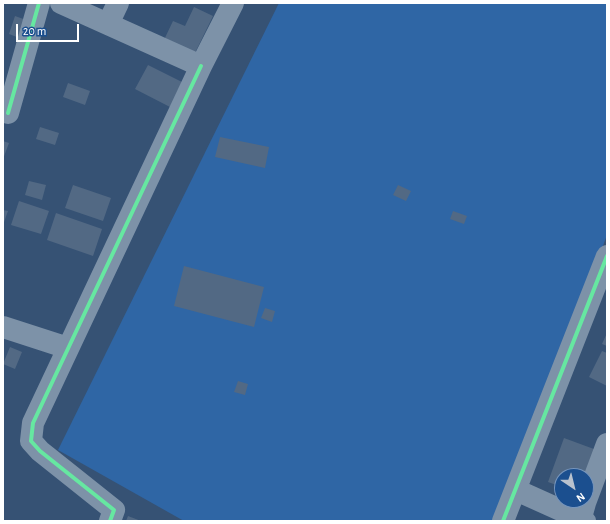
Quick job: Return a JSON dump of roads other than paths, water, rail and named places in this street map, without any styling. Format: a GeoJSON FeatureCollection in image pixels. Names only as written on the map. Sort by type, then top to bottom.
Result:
{"type":"FeatureCollection","features":[{"type":"Feature","properties":{"kind":"street"},"geometry":{"type":"LineString","coordinates":[[8,113],[39,3]]}},
{"type":"Feature","properties":{"kind":"street"},"geometry":{"type":"LineString","coordinates":[[61,3],[201,66]]}},
{"type":"Feature","properties":{"kind":"street"},"geometry":{"type":"LineString","coordinates":[[108,24],[118,3]]}},
{"type":"Feature","properties":{"kind":"street"},"geometry":{"type":"LineString","coordinates":[[112,516],[40,451],[31,441],[33,423],[201,66],[233,3]]}},
{"type":"Feature","properties":{"kind":"street"},"geometry":{"type":"LineString","coordinates":[[503,521],[607,256]]}},
{"type":"Feature","properties":{"kind":"street"},"geometry":{"type":"LineString","coordinates":[[3,327],[68,348]]}},
{"type":"Feature","properties":{"kind":"street"},"geometry":{"type":"LineString","coordinates":[[516,490],[582,520],[585,503],[607,444]]}}]}
